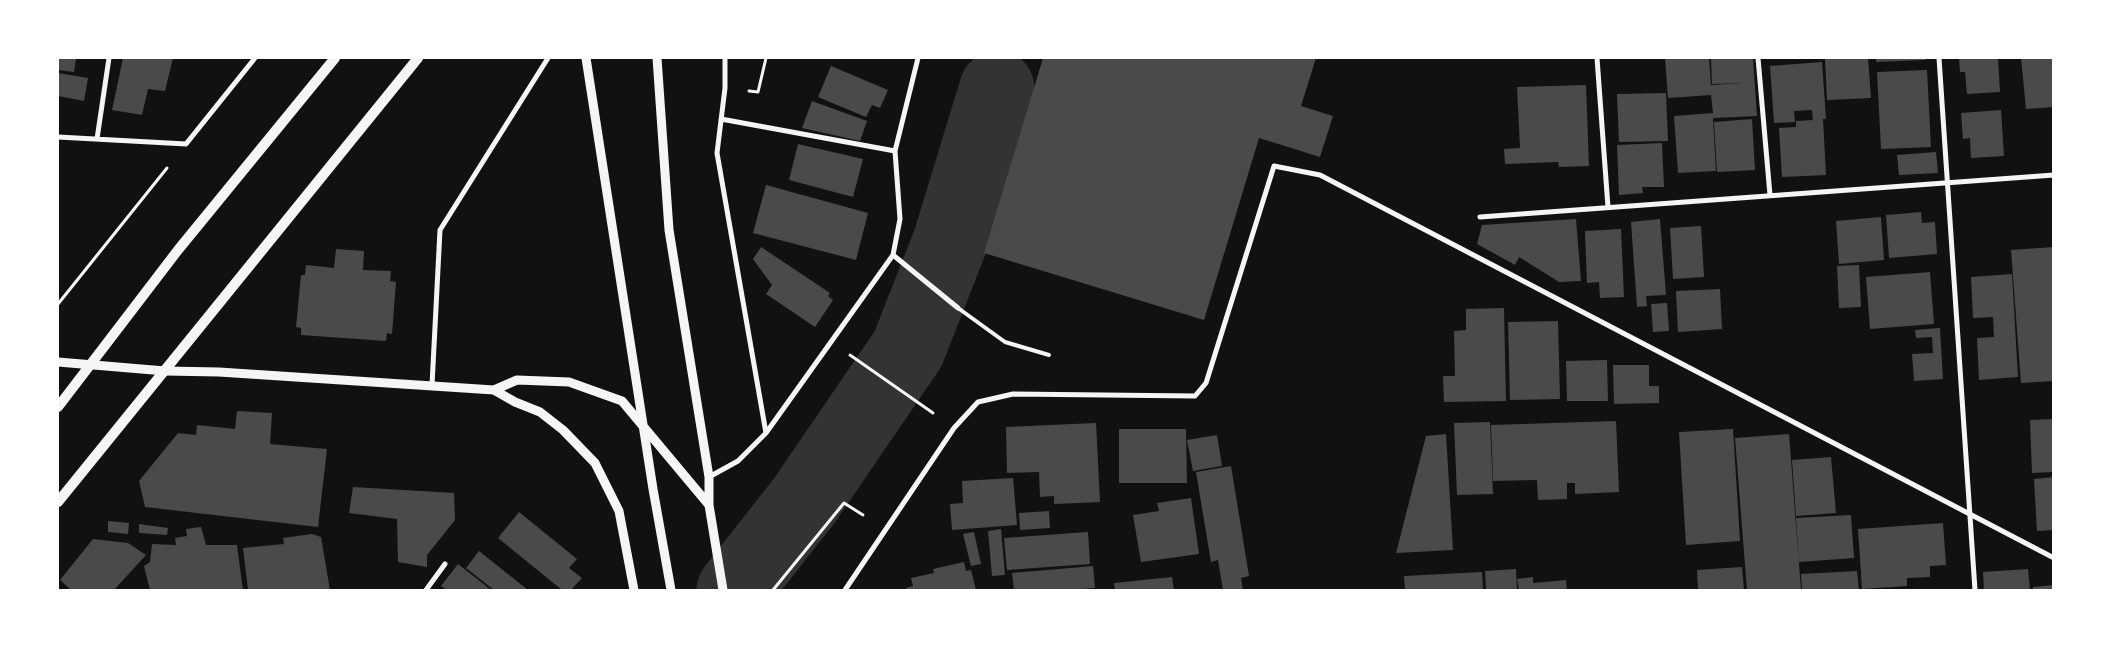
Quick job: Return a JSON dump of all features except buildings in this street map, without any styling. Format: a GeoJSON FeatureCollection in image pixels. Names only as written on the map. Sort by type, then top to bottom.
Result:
{"type":"FeatureCollection","features":[{"type":"Feature","properties":{"kind":"main road"},"geometry":{"type":"LineString","coordinates":[[58,407],[178,250],[335,58]]}},
{"type":"Feature","properties":{"kind":"main road"},"geometry":{"type":"LineString","coordinates":[[58,502],[418,58]]}},
{"type":"Feature","properties":{"kind":"street"},"geometry":{"type":"LineString","coordinates":[[97,139],[109,58]]}},
{"type":"Feature","properties":{"kind":"street"},"geometry":{"type":"LineString","coordinates":[[58,138],[186,144],[255,58]]}},
{"type":"Feature","properties":{"kind":"street"},"geometry":{"type":"LineString","coordinates":[[432,385],[440,230],[548,58]]}},
{"type":"Feature","properties":{"kind":"street"},"geometry":{"type":"LineString","coordinates":[[586,58],[652,489],[671,590]]}},
{"type":"Feature","properties":{"kind":"street"},"geometry":{"type":"LineString","coordinates":[[657,58],[669,230],[709,477],[709,505],[723,590]]}},
{"type":"Feature","properties":{"kind":"street"},"geometry":{"type":"LineString","coordinates":[[725,58],[725,88],[717,153],[766,433]]}},
{"type":"Feature","properties":{"kind":"street"},"geometry":{"type":"LineString","coordinates":[[709,477],[738,461],[766,433],[893,255],[900,219],[895,151],[918,58]]}},
{"type":"Feature","properties":{"kind":"street"},"geometry":{"type":"LineString","coordinates":[[1597,58],[1608,208]]}},
{"type":"Feature","properties":{"kind":"street"},"geometry":{"type":"LineString","coordinates":[[1758,58],[1770,195]]}},
{"type":"Feature","properties":{"kind":"street"},"geometry":{"type":"LineString","coordinates":[[1939,58],[1975,590]]}},
{"type":"Feature","properties":{"kind":"street"},"geometry":{"type":"LineString","coordinates":[[722,120],[895,151]]}},
{"type":"Feature","properties":{"kind":"street"},"geometry":{"type":"LineString","coordinates":[[845,590],[954,428],[978,402],[1013,394],[1194,396],[1206,383],[1274,166],[1320,175],[2054,558]]}},
{"type":"Feature","properties":{"kind":"street"},"geometry":{"type":"LineString","coordinates":[[1480,217],[2054,175]]}},
{"type":"Feature","properties":{"kind":"street"},"geometry":{"type":"LineString","coordinates":[[893,255],[958,308]]}},
{"type":"Feature","properties":{"kind":"street"},"geometry":{"type":"LineString","coordinates":[[58,362],[164,371],[220,372],[494,390],[515,402],[540,412],[563,430],[595,463],[619,511],[634,590]]}},
{"type":"Feature","properties":{"kind":"street"},"geometry":{"type":"LineString","coordinates":[[494,390],[517,380],[569,382],[622,401],[709,505]]}},
{"type":"Feature","properties":{"kind":"street"},"geometry":{"type":"LineString","coordinates":[[426,590],[445,564]]}},
{"type":"Feature","properties":{"kind":"lane"},"geometry":{"type":"LineString","coordinates":[[958,308],[1005,342],[1049,354]]}},
{"type":"Feature","properties":{"kind":"path"},"geometry":{"type":"LineString","coordinates":[[58,304],[186,144]]}},
{"type":"Feature","properties":{"kind":"path"},"geometry":{"type":"LineString","coordinates":[[850,355],[954,428]]}},
{"type":"Feature","properties":{"kind":"path"},"geometry":{"type":"LineString","coordinates":[[773,590],[844,503],[863,515]]}},
{"type":"Feature","properties":{"kind":"waterway"},"geometry":{"type":"LineString","coordinates":[[734,590],[804,501],[908,349],[950,242],[997,88]]}}]}
